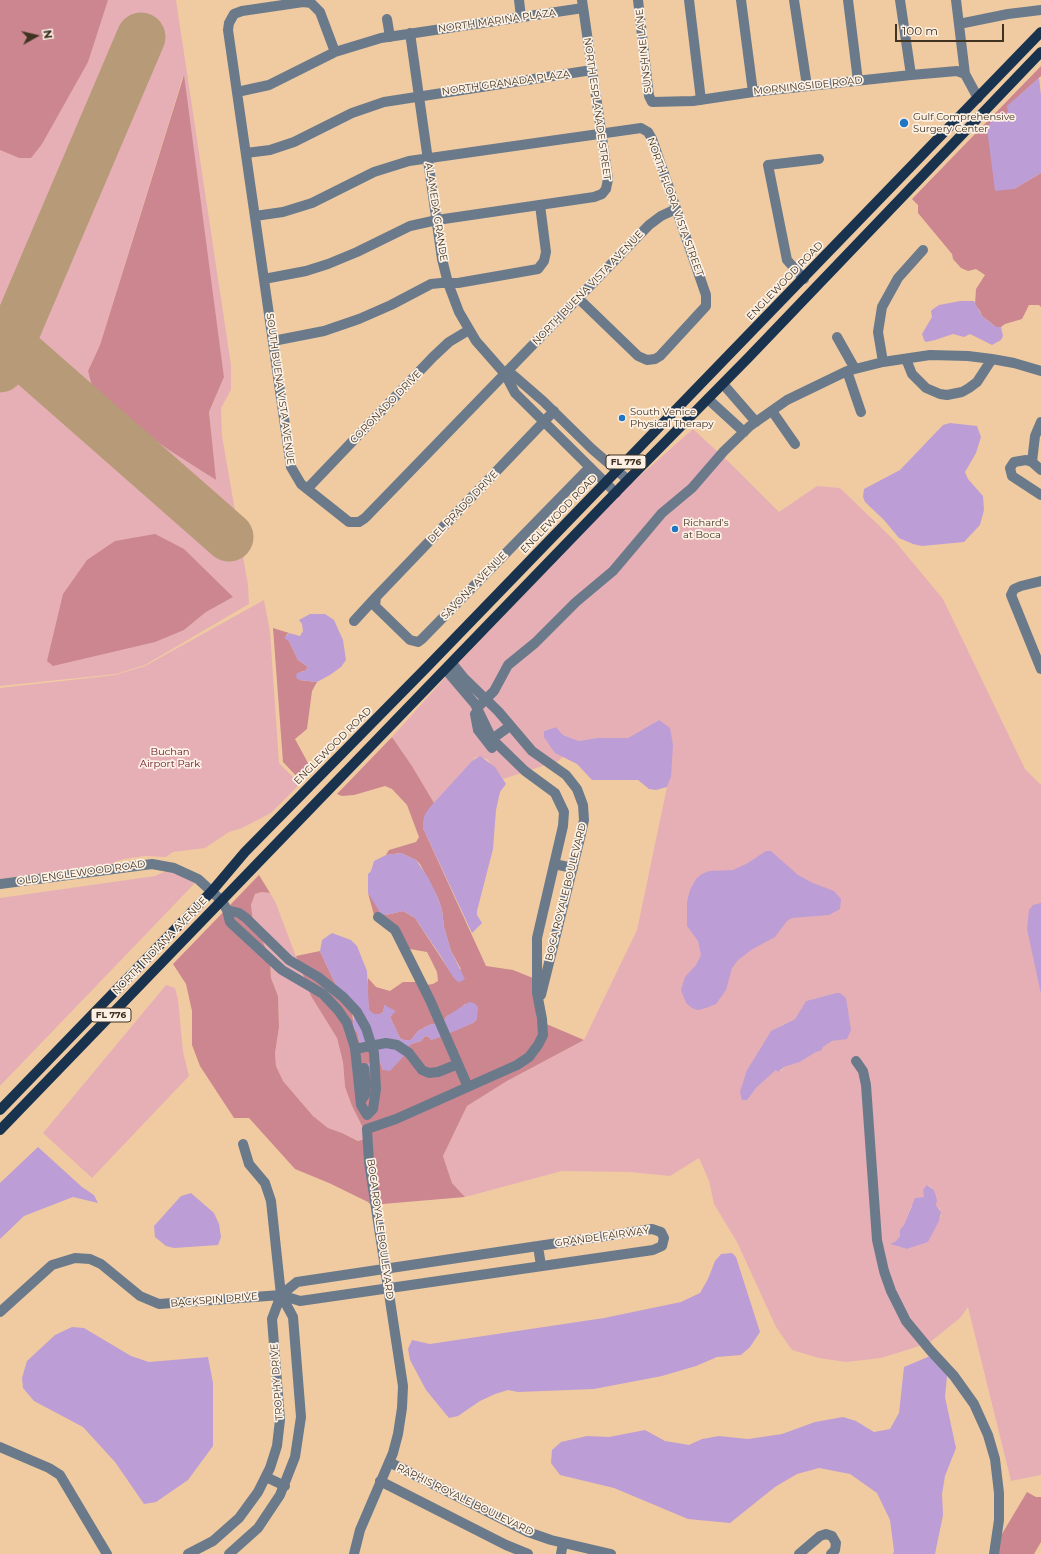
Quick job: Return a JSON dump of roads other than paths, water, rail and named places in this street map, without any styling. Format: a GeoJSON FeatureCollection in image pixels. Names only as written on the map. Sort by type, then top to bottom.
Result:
{"type":"FeatureCollection","features":[{"type":"Feature","properties":{"kind":"main road","name":"ENGLEWOOD ROAD"},"geometry":{"type":"LineString","coordinates":[[212,891],[245,852],[618,471],[1041,32]]}},
{"type":"Feature","properties":{"kind":"main road","name":"FL 776"},"geometry":{"type":"LineString","coordinates":[[222,901],[628,480],[723,384],[1041,52]]}},
{"type":"Feature","properties":{"kind":"main road"},"geometry":{"type":"LineString","coordinates":[[704,382],[712,395]]}},
{"type":"Feature","properties":{"kind":"main road"},"geometry":{"type":"LineString","coordinates":[[449,667],[444,664],[448,654],[486,615],[490,602]]}},
{"type":"Feature","properties":{"kind":"main road","name":"NORTH INDIANA AVENUE"},"geometry":{"type":"LineString","coordinates":[[0,1110],[212,891]]}},
{"type":"Feature","properties":{"kind":"main road","name":"NORTH INDIANA AVENUE"},"geometry":{"type":"LineString","coordinates":[[0,1130],[222,901]]}},
{"type":"Feature","properties":{"kind":"street"},"geometry":{"type":"LineString","coordinates":[[518,0],[521,17]]}},
{"type":"Feature","properties":{"kind":"street","name":"SUNSHINE LANE"},"geometry":{"type":"LineString","coordinates":[[638,0],[650,101]]}},
{"type":"Feature","properties":{"kind":"street"},"geometry":{"type":"LineString","coordinates":[[689,0],[701,100]]}},
{"type":"Feature","properties":{"kind":"street"},"geometry":{"type":"LineString","coordinates":[[741,0],[753,92]]}},
{"type":"Feature","properties":{"kind":"street"},"geometry":{"type":"LineString","coordinates":[[794,0],[806,86]]}},
{"type":"Feature","properties":{"kind":"street"},"geometry":{"type":"LineString","coordinates":[[848,0],[858,81]]}},
{"type":"Feature","properties":{"kind":"street"},"geometry":{"type":"LineString","coordinates":[[900,0],[911,75]]}},
{"type":"Feature","properties":{"kind":"street"},"geometry":{"type":"LineString","coordinates":[[956,0],[965,74],[978,98]]}},
{"type":"Feature","properties":{"kind":"street","name":"SOUTH BUENA VISTA AVENUE"},"geometry":{"type":"LineString","coordinates":[[335,52],[320,12],[311,3],[303,2],[242,11],[232,16],[228,28],[290,462],[297,480],[346,520],[355,522],[363,520],[505,374]]}},
{"type":"Feature","properties":{"kind":"street","name":"NORTH MARINA PLAZA"},"geometry":{"type":"LineString","coordinates":[[237,92],[269,85],[335,52],[390,36],[521,17],[583,4]]}},
{"type":"Feature","properties":{"kind":"street","name":"NORTH ESPLANADE STREET"},"geometry":{"type":"LineString","coordinates":[[264,279],[306,271],[328,264],[357,252],[401,229],[437,220],[594,197],[604,192],[608,179],[583,4]]}},
{"type":"Feature","properties":{"kind":"street"},"geometry":{"type":"LineString","coordinates":[[959,24],[1008,14],[1041,10]]}},
{"type":"Feature","properties":{"kind":"street"},"geometry":{"type":"LineString","coordinates":[[387,19],[390,36]]}},
{"type":"Feature","properties":{"kind":"street","name":"ALAMEDA GRANDE"},"geometry":{"type":"LineString","coordinates":[[410,33],[442,258],[448,283],[459,312],[469,330],[482,349],[505,374]]}},
{"type":"Feature","properties":{"kind":"street","name":"NORTH GRANADA PLAZA"},"geometry":{"type":"LineString","coordinates":[[246,153],[270,150],[294,142],[367,107],[419,96],[592,70]]}},
{"type":"Feature","properties":{"kind":"street","name":"MORNINGSIDE ROAD"},"geometry":{"type":"LineString","coordinates":[[650,101],[701,100],[753,92],[957,71],[965,74]]}},
{"type":"Feature","properties":{"kind":"street","name":"NORTH FLORA VISTA STREET"},"geometry":{"type":"LineString","coordinates":[[255,216],[283,212],[305,206],[327,197],[382,168],[428,158],[636,128],[648,132],[652,139],[706,295],[707,304],[703,311],[660,356],[650,360],[640,357],[578,298]]}},
{"type":"Feature","properties":{"kind":"street"},"geometry":{"type":"LineString","coordinates":[[804,279],[787,260],[768,165],[819,159]]}},
{"type":"Feature","properties":{"kind":"street"},"geometry":{"type":"LineString","coordinates":[[273,340],[307,335],[338,326],[379,311],[427,286],[441,282],[448,283],[535,270],[542,266],[546,252],[540,205]]}},
{"type":"Feature","properties":{"kind":"street","name":"NORTH BUENA VISTA AVENUE"},"geometry":{"type":"LineString","coordinates":[[505,374],[649,225],[661,216],[676,209]]}},
{"type":"Feature","properties":{"kind":"street"},"geometry":{"type":"LineString","coordinates":[[884,362],[878,332],[882,307],[898,278],[923,250]]}},
{"type":"Feature","properties":{"kind":"street","name":"CORONADO DRIVE"},"geometry":{"type":"LineString","coordinates":[[307,489],[433,357],[449,342],[469,330]]}},
{"type":"Feature","properties":{"kind":"street"},"geometry":{"type":"LineString","coordinates":[[837,337],[851,370],[861,412]]}},
{"type":"Feature","properties":{"kind":"street"},"geometry":{"type":"LineString","coordinates":[[506,755],[497,752],[488,745],[478,730],[475,717],[476,706],[486,699],[501,681],[508,665],[534,643],[576,602],[613,571],[662,513],[692,488],[724,450],[772,410],[810,388],[851,370],[884,362],[949,355],[992,359],[1014,363],[1041,371]]}},
{"type":"Feature","properties":{"kind":"street"},"geometry":{"type":"LineString","coordinates":[[906,359],[912,374],[926,388],[940,394],[947,395],[962,392],[977,382],[992,359]]}},
{"type":"Feature","properties":{"kind":"street"},"geometry":{"type":"LineString","coordinates":[[505,374],[513,376],[628,480]]}},
{"type":"Feature","properties":{"kind":"street"},"geometry":{"type":"LineString","coordinates":[[505,374],[515,392],[605,484],[616,493]]}},
{"type":"Feature","properties":{"kind":"street"},"geometry":{"type":"LineString","coordinates":[[723,384],[756,422]]}},
{"type":"Feature","properties":{"kind":"street"},"geometry":{"type":"LineString","coordinates":[[712,395],[726,415],[744,432]]}},
{"type":"Feature","properties":{"kind":"street"},"geometry":{"type":"LineString","coordinates":[[726,415],[736,409],[739,403]]}},
{"type":"Feature","properties":{"kind":"street"},"geometry":{"type":"LineString","coordinates":[[772,410],[795,444]]}},
{"type":"Feature","properties":{"kind":"street","name":"DEL PRADO DRIVE"},"geometry":{"type":"LineString","coordinates":[[354,621],[554,412]]}},
{"type":"Feature","properties":{"kind":"street"},"geometry":{"type":"LineString","coordinates":[[1032,462],[1035,436],[1041,422]]}},
{"type":"Feature","properties":{"kind":"street"},"geometry":{"type":"LineString","coordinates":[[1041,470],[1032,462],[1018,460],[1012,464],[1011,473],[1012,476],[1041,495]]}},
{"type":"Feature","properties":{"kind":"street","name":"SAVONA AVENUE"},"geometry":{"type":"LineString","coordinates":[[375,600],[376,608],[410,640],[418,642],[590,467]]}},
{"type":"Feature","properties":{"kind":"street"},"geometry":{"type":"LineString","coordinates":[[1041,581],[1020,586],[1014,589],[1011,594],[1041,668]]}},
{"type":"Feature","properties":{"kind":"street","name":"BOCA ROYALE BOULEVARD"},"geometry":{"type":"LineString","coordinates":[[449,667],[464,678],[486,699],[532,751],[566,775],[577,789],[583,805],[584,820],[557,928],[540,1005]]}},
{"type":"Feature","properties":{"kind":"street","name":"BOCA ROYALE BOULEVARD"},"geometry":{"type":"LineString","coordinates":[[354,1554],[360,1530],[398,1434],[402,1408],[403,1386],[369,1162],[367,1129],[396,1119],[516,1065],[529,1056],[538,1045],[543,1035],[540,1005],[537,993],[537,938],[563,826],[564,812],[562,805],[554,793],[506,755],[492,739],[476,706],[449,667]]}},
{"type":"Feature","properties":{"kind":"street"},"geometry":{"type":"LineString","coordinates":[[492,739],[510,726]]}},
{"type":"Feature","properties":{"kind":"street","name":"OLD ENGLEWOOD ROAD"},"geometry":{"type":"LineString","coordinates":[[0,884],[152,864],[167,866],[186,872],[198,879],[222,901],[227,910],[230,922],[282,970],[322,994],[338,1010],[363,1048]]}},
{"type":"Feature","properties":{"kind":"street"},"geometry":{"type":"LineString","coordinates":[[554,864],[573,868]]}},
{"type":"Feature","properties":{"kind":"street"},"geometry":{"type":"LineString","coordinates":[[227,910],[239,913],[246,918],[289,960],[318,977],[343,997],[357,1012],[366,1028],[363,1048],[361,1101],[368,1115],[367,1129]]}},
{"type":"Feature","properties":{"kind":"street"},"geometry":{"type":"LineString","coordinates":[[378,917],[395,930],[430,1000],[468,1087]]}},
{"type":"Feature","properties":{"kind":"street"},"geometry":{"type":"LineString","coordinates":[[363,1048],[386,1043],[397,1045],[409,1054],[422,1070],[429,1073],[438,1072],[458,1064]]}},
{"type":"Feature","properties":{"kind":"street"},"geometry":{"type":"LineString","coordinates":[[363,1048],[364,1065],[371,1085],[373,1109],[368,1115]]}},
{"type":"Feature","properties":{"kind":"street"},"geometry":{"type":"LineString","coordinates":[[361,1101],[371,1085],[375,1067],[363,1048]]}},
{"type":"Feature","properties":{"kind":"street"},"geometry":{"type":"LineString","coordinates":[[856,1061],[863,1071],[866,1085],[877,1240],[884,1271],[894,1298],[906,1320],[963,1388],[974,1404],[988,1435],[995,1459],[999,1493],[999,1520],[994,1554]]}},
{"type":"Feature","properties":{"kind":"street","name":"TROPHY DRIVE"},"geometry":{"type":"LineString","coordinates":[[229,1554],[261,1524],[285,1486],[298,1447],[301,1407],[293,1317],[281,1295],[270,1195],[265,1183],[249,1164],[243,1144]]}},
{"type":"Feature","properties":{"kind":"street","name":"GRANDE FAIRWAY"},"geometry":{"type":"LineString","coordinates":[[281,1295],[297,1282],[538,1246],[652,1230],[661,1232],[664,1238],[662,1246],[653,1250],[388,1289]]}},
{"type":"Feature","properties":{"kind":"street"},"geometry":{"type":"LineString","coordinates":[[538,1246],[541,1266]]}},
{"type":"Feature","properties":{"kind":"street","name":"BACKSPIN DRIVE"},"geometry":{"type":"LineString","coordinates":[[0,1312],[52,1264],[75,1258],[90,1259],[101,1264],[140,1296],[159,1304],[281,1295],[300,1301],[388,1289]]}},
{"type":"Feature","properties":{"kind":"street","name":"TROPHY DRIVE"},"geometry":{"type":"LineString","coordinates":[[188,1554],[213,1541],[231,1525],[253,1501],[266,1477],[274,1457],[279,1434],[280,1398],[272,1319],[281,1295]]}},
{"type":"Feature","properties":{"kind":"street"},"geometry":{"type":"LineString","coordinates":[[0,1447],[44,1465],[60,1475],[107,1554]]}},
{"type":"Feature","properties":{"kind":"street","name":"RAPHIS ROYALE BOULEVARD"},"geometry":{"type":"LineString","coordinates":[[388,1462],[515,1526],[538,1536],[611,1554]]}},
{"type":"Feature","properties":{"kind":"street"},"geometry":{"type":"LineString","coordinates":[[266,1477],[285,1486]]}},
{"type":"Feature","properties":{"kind":"street","name":"RAPHIS ROYALE BOULEVARD"},"geometry":{"type":"LineString","coordinates":[[380,1481],[506,1545],[528,1554]]}},
{"type":"Feature","properties":{"kind":"street"},"geometry":{"type":"LineString","coordinates":[[799,1554],[820,1536],[826,1534],[834,1539],[836,1543],[835,1550],[831,1554]]}},
{"type":"Feature","properties":{"kind":"street"},"geometry":{"type":"LineString","coordinates":[[560,1554],[563,1543]]}},
{"type":"Feature","properties":{"kind":"place","name":"Gulf Comprehensive Surgery Center"},"geometry":{"type":"Point","coordinates":[904,123]}},
{"type":"Feature","properties":{"kind":"place","name":"South Venice Physical Therapy"},"geometry":{"type":"Point","coordinates":[622,418]}},
{"type":"Feature","properties":{"kind":"place","name":"Richard's at Boca"},"geometry":{"type":"Point","coordinates":[675,529]}},
{"type":"Feature","properties":{"kind":"park label","name":"Buchan Airport Park"},"geometry":{"type":"Point","coordinates":[170,758]}}]}
